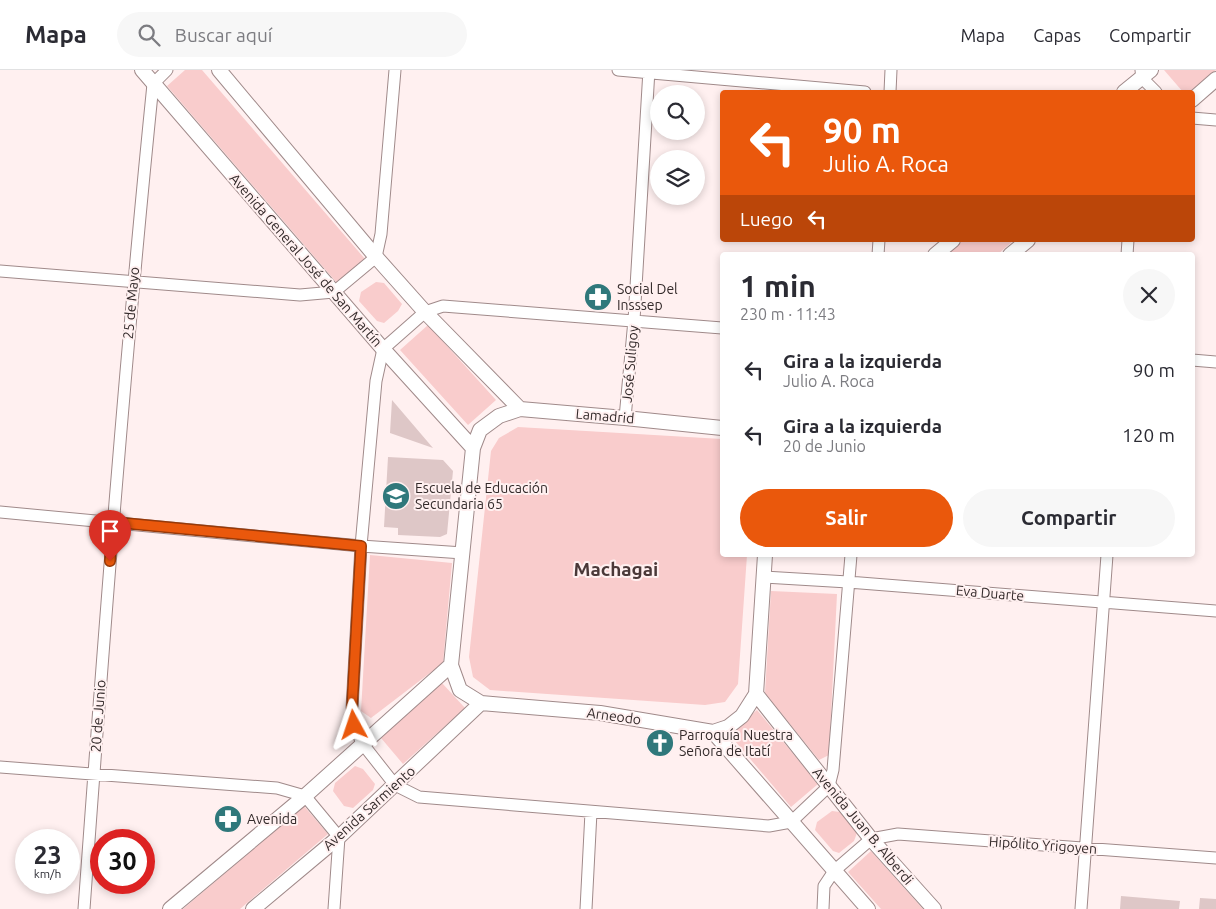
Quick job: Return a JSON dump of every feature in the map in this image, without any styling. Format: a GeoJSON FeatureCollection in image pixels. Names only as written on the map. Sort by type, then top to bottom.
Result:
{"type":"FeatureCollection","features":[{"type":"Feature","properties":{"kind":"street","name":"Avenida General José de San Martín"},"geometry":{"type":"LineString","coordinates":[[142,70],[383,349],[473,448]]}},
{"type":"Feature","properties":{"kind":"street"},"geometry":{"type":"LineString","coordinates":[[153,84],[167,70]]}},
{"type":"Feature","properties":{"kind":"street"},"geometry":{"type":"LineString","coordinates":[[219,70],[376,257],[425,312],[520,409]]}},
{"type":"Feature","properties":{"kind":"street"},"geometry":{"type":"LineString","coordinates":[[0,271],[300,295],[334,292],[376,257],[381,234],[395,70]]}},
{"type":"Feature","properties":{"kind":"street"},"geometry":{"type":"LineString","coordinates":[[618,70],[649,71],[844,90]]}},
{"type":"Feature","properties":{"kind":"street"},"geometry":{"type":"LineString","coordinates":[[890,90],[891,70]]}},
{"type":"Feature","properties":{"kind":"street","name":"José Suligoy"},"geometry":{"type":"LineString","coordinates":[[625,418],[634,320],[649,71]]}},
{"type":"Feature","properties":{"kind":"street"},"geometry":{"type":"LineString","coordinates":[[1126,90],[1145,73],[1155,90]]}},
{"type":"Feature","properties":{"kind":"street"},"geometry":{"type":"LineString","coordinates":[[1195,97],[1216,79]]}},
{"type":"Feature","properties":{"kind":"street","name":"25 de Mayo"},"geometry":{"type":"LineString","coordinates":[[113,522],[133,283],[153,84]]}},
{"type":"Feature","properties":{"kind":"street"},"geometry":{"type":"LineString","coordinates":[[1195,118],[1216,120]]}},
{"type":"Feature","properties":{"kind":"street"},"geometry":{"type":"LineString","coordinates":[[938,252],[950,242]]}},
{"type":"Feature","properties":{"kind":"street"},"geometry":{"type":"LineString","coordinates":[[1014,252],[1026,242]]}},
{"type":"Feature","properties":{"kind":"street"},"geometry":{"type":"LineString","coordinates":[[720,328],[442,306],[425,312],[383,349],[376,382],[361,546],[352,708],[354,725],[362,743],[395,786],[419,797],[769,826],[791,822],[829,786],[833,770],[851,557]]}},
{"type":"Feature","properties":{"kind":"street"},"geometry":{"type":"LineString","coordinates":[[1195,360],[1216,362]]}},
{"type":"Feature","properties":{"kind":"street","name":"Lamadrid"},"geometry":{"type":"LineString","coordinates":[[473,448],[480,430],[499,416],[520,409],[720,428]]}},
{"type":"Feature","properties":{"kind":"street"},"geometry":{"type":"LineString","coordinates":[[473,448],[451,665],[460,690],[481,703]]}},
{"type":"Feature","properties":{"kind":"street"},"geometry":{"type":"LineString","coordinates":[[0,512],[361,546],[463,553]]}},
{"type":"Feature","properties":{"kind":"street","name":"20 de Junio"},"geometry":{"type":"LineString","coordinates":[[84,909],[113,522]]}},
{"type":"Feature","properties":{"kind":"street"},"geometry":{"type":"LineString","coordinates":[[765,557],[756,694],[742,716],[728,727],[713,732],[868,909]]}},
{"type":"Feature","properties":{"kind":"street"},"geometry":{"type":"LineString","coordinates":[[1081,909],[1107,557]]}},
{"type":"Feature","properties":{"kind":"street","name":"Eva Duarte"},"geometry":{"type":"LineString","coordinates":[[764,577],[1216,611]]}},
{"type":"Feature","properties":{"kind":"street"},"geometry":{"type":"LineString","coordinates":[[170,909],[305,796],[451,665]]}},
{"type":"Feature","properties":{"kind":"street","name":"Avenida Juan B. Alberdi"},"geometry":{"type":"LineString","coordinates":[[756,694],[871,839],[934,909]]}},
{"type":"Feature","properties":{"kind":"street","name":"Arneodo"},"geometry":{"type":"LineString","coordinates":[[481,703],[600,713],[713,732]]}},
{"type":"Feature","properties":{"kind":"street","name":"Avenida Sarmiento"},"geometry":{"type":"LineString","coordinates":[[253,909],[339,838],[481,703]]}},
{"type":"Feature","properties":{"kind":"street"},"geometry":{"type":"LineString","coordinates":[[0,767],[277,788],[305,796],[339,838],[334,909]]}},
{"type":"Feature","properties":{"kind":"street"},"geometry":{"type":"LineString","coordinates":[[586,909],[591,812]]}},
{"type":"Feature","properties":{"kind":"street","name":"Hipólito Yrigoyen"},"geometry":{"type":"LineString","coordinates":[[871,839],[898,834],[1216,858]]}},
{"type":"Feature","properties":{"kind":"street"},"geometry":{"type":"LineString","coordinates":[[823,909],[824,886],[834,871],[871,839]]}},
{"type":"Feature","properties":{"kind":"shaded area"},"geometry":{"type":"Polygon","coordinates":[[[185,70],[202,70],[365,259],[337,283],[167,86],[185,70]]]}},
{"type":"Feature","properties":{"kind":"shaded area"},"geometry":{"type":"Polygon","coordinates":[[[1164,70],[1216,70],[1192,90],[1181,90],[1164,70]]]}},
{"type":"Feature","properties":{"kind":"shaded area"},"geometry":{"type":"Polygon","coordinates":[[[960,242],[1012,242],[1000,252],[948,252],[960,242]]]}},
{"type":"Feature","properties":{"kind":"shaded area"},"geometry":{"type":"Polygon","coordinates":[[[376,282],[384,283],[402,304],[398,311],[384,323],[377,321],[359,301],[361,292],[376,282]]]}},
{"type":"Feature","properties":{"kind":"shaded area"},"geometry":{"type":"Polygon","coordinates":[[[428,325],[496,400],[468,425],[400,350],[428,325]]]}},
{"type":"Feature","properties":{"kind":"shaded area"},"geometry":{"type":"Polygon","coordinates":[[[518,427],[720,439],[720,557],[747,557],[738,684],[725,702],[705,705],[490,690],[473,677],[469,657],[491,451],[499,438],[518,427]]]}},
{"type":"Feature","properties":{"kind":"shaded area"},"geometry":{"type":"Polygon","coordinates":[[[370,555],[452,563],[443,663],[371,718],[361,711],[370,555]]]}},
{"type":"Feature","properties":{"kind":"shaded area"},"geometry":{"type":"Polygon","coordinates":[[[771,591],[837,594],[829,755],[819,760],[765,693],[771,591]]]}},
{"type":"Feature","properties":{"kind":"shaded area"},"geometry":{"type":"Polygon","coordinates":[[[442,683],[465,708],[403,764],[381,738],[442,683]]]}},
{"type":"Feature","properties":{"kind":"shaded area"},"geometry":{"type":"Polygon","coordinates":[[[757,710],[818,784],[791,807],[729,734],[757,710]]]}},
{"type":"Feature","properties":{"kind":"shaded area"},"geometry":{"type":"Polygon","coordinates":[[[355,766],[363,769],[375,784],[373,790],[353,808],[344,806],[333,791],[335,783],[355,766]]]}},
{"type":"Feature","properties":{"kind":"shaded area"},"geometry":{"type":"Polygon","coordinates":[[[304,806],[328,834],[240,909],[183,909],[304,806]]]}},
{"type":"Feature","properties":{"kind":"shaded area"},"geometry":{"type":"Polygon","coordinates":[[[832,811],[840,812],[857,833],[854,841],[839,853],[833,851],[815,830],[817,822],[832,811]]]}},
{"type":"Feature","properties":{"kind":"shaded area"},"geometry":{"type":"Polygon","coordinates":[[[871,851],[923,909],[881,909],[848,872],[871,851]]]}},
{"type":"Feature","properties":{"kind":"building"},"geometry":{"type":"Polygon","coordinates":[[[392,400],[433,448],[390,433],[392,400]]]}},
{"type":"Feature","properties":{"kind":"building"},"geometry":{"type":"Polygon","coordinates":[[[388,457],[443,460],[453,471],[447,534],[440,537],[398,535],[398,528],[384,527],[388,457]]]}},
{"type":"Feature","properties":{"kind":"building"},"geometry":{"type":"Polygon","coordinates":[[[1121,896],[1180,901],[1179,909],[1120,909],[1121,896]]]}},
{"type":"Feature","properties":{"kind":"building"},"geometry":{"type":"Polygon","coordinates":[[[1200,898],[1216,899],[1216,909],[1199,909],[1200,898]]]}},
{"type":"Feature","properties":{"kind":"place","name":"Social Del Insssep"},"geometry":{"type":"Point","coordinates":[598,297]}},
{"type":"Feature","properties":{"kind":"place","name":"Escuela de Educación Secundaria 65"},"geometry":{"type":"Point","coordinates":[396,496]}},
{"type":"Feature","properties":{"kind":"place","name":"Parroquía Nuestra Señora de Itatí"},"geometry":{"type":"Point","coordinates":[660,743]}},
{"type":"Feature","properties":{"kind":"place","name":"Avenida"},"geometry":{"type":"Point","coordinates":[228,819]}},
{"type":"Feature","properties":{"kind":"district","name":"Machagai"},"geometry":{"type":"Point","coordinates":[616,569]}},
{"type":"Feature","properties":{"kind":"route"},"geometry":{"type":"LineString","coordinates":[[110,561],[113,522],[361,546],[352,708],[354,725]]}}]}
